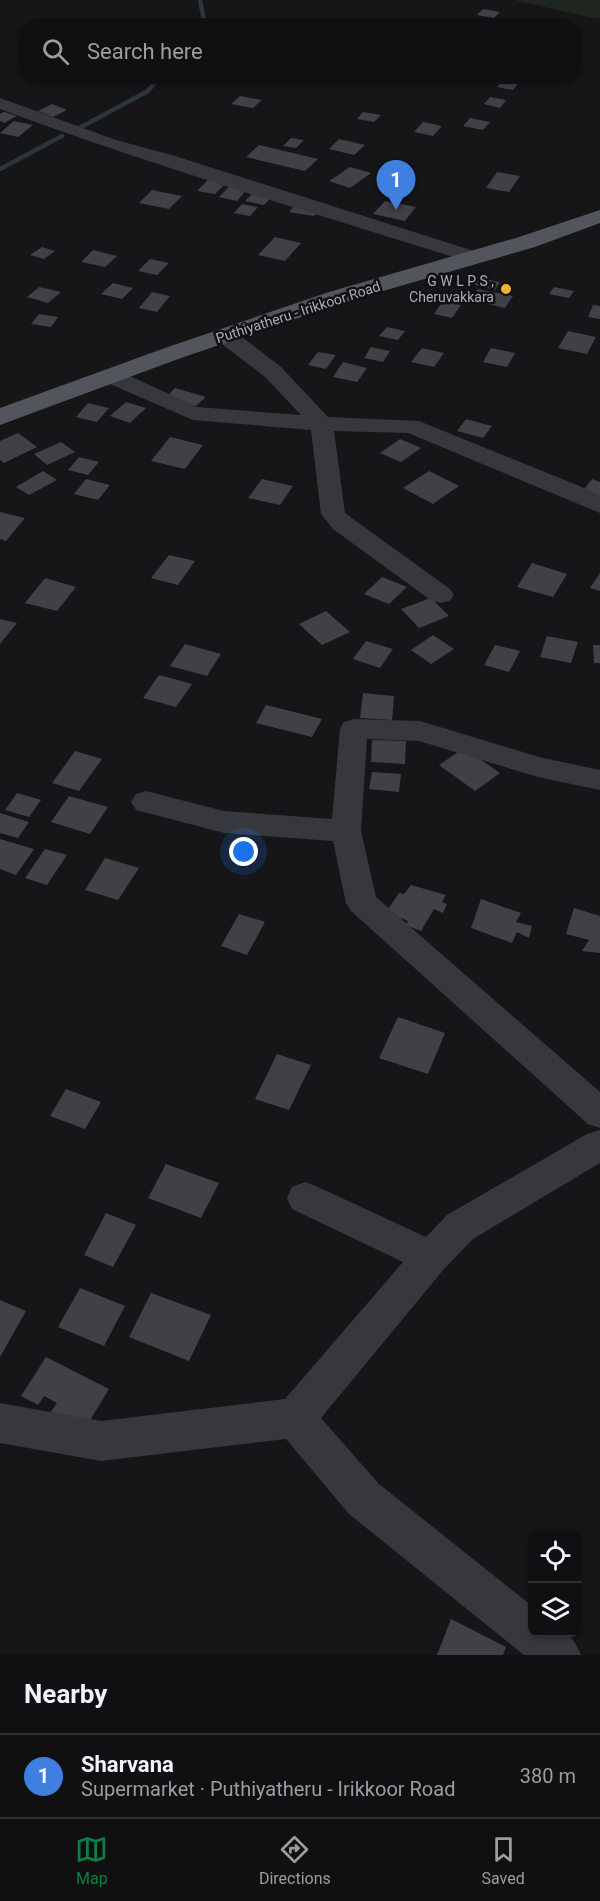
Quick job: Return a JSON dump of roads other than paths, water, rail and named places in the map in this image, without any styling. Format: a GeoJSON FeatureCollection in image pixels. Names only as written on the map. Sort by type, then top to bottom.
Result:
{"type":"FeatureCollection","features":[{"type":"Feature","properties":{"kind":"main road","name":"Puthiyatheru - Irikkoor Road"},"geometry":{"type":"LineString","coordinates":[[0,417],[337,297],[527,243],[600,216]]}},
{"type":"Feature","properties":{"kind":"street"},"geometry":{"type":"LineString","coordinates":[[0,103],[110,144],[168,159],[473,257]]}},
{"type":"Feature","properties":{"kind":"street"},"geometry":{"type":"LineString","coordinates":[[226,336],[273,372],[322,424],[333,514],[342,524],[441,595]]}},
{"type":"Feature","properties":{"kind":"street"},"geometry":{"type":"LineString","coordinates":[[111,376],[193,413],[322,424],[411,426],[580,495],[600,506]]}},
{"type":"Feature","properties":{"kind":"street"},"geometry":{"type":"LineString","coordinates":[[600,780],[538,767],[420,731],[354,729],[346,831],[362,903],[600,1113]]}},
{"type":"Feature","properties":{"kind":"street"},"geometry":{"type":"LineString","coordinates":[[146,802],[224,822],[346,831]]}},
{"type":"Feature","properties":{"kind":"street"},"geometry":{"type":"LineString","coordinates":[[0,1423],[101,1441],[295,1418],[431,1257],[460,1227],[600,1145]]}},
{"type":"Feature","properties":{"kind":"street"},"geometry":{"type":"LineString","coordinates":[[305,1198],[431,1257]]}},
{"type":"Feature","properties":{"kind":"street"},"geometry":{"type":"LineString","coordinates":[[295,1418],[364,1499],[559,1655]]}},
{"type":"Feature","properties":{"kind":"waterway"},"geometry":{"type":"LineString","coordinates":[[200,0],[203,18]]}},
{"type":"Feature","properties":{"kind":"waterway"},"geometry":{"type":"LineString","coordinates":[[81,127],[148,91],[154,84]]}},
{"type":"Feature","properties":{"kind":"waterway"},"geometry":{"type":"LineString","coordinates":[[0,169],[62,136]]}},
{"type":"Feature","properties":{"kind":"place","name":"Sharvana"},"geometry":{"type":"Point","coordinates":[396,210]}},
{"type":"Feature","properties":{"kind":"place","name":"G W L P S , Cheruvakkara"},"geometry":{"type":"Point","coordinates":[506,289]}}]}
